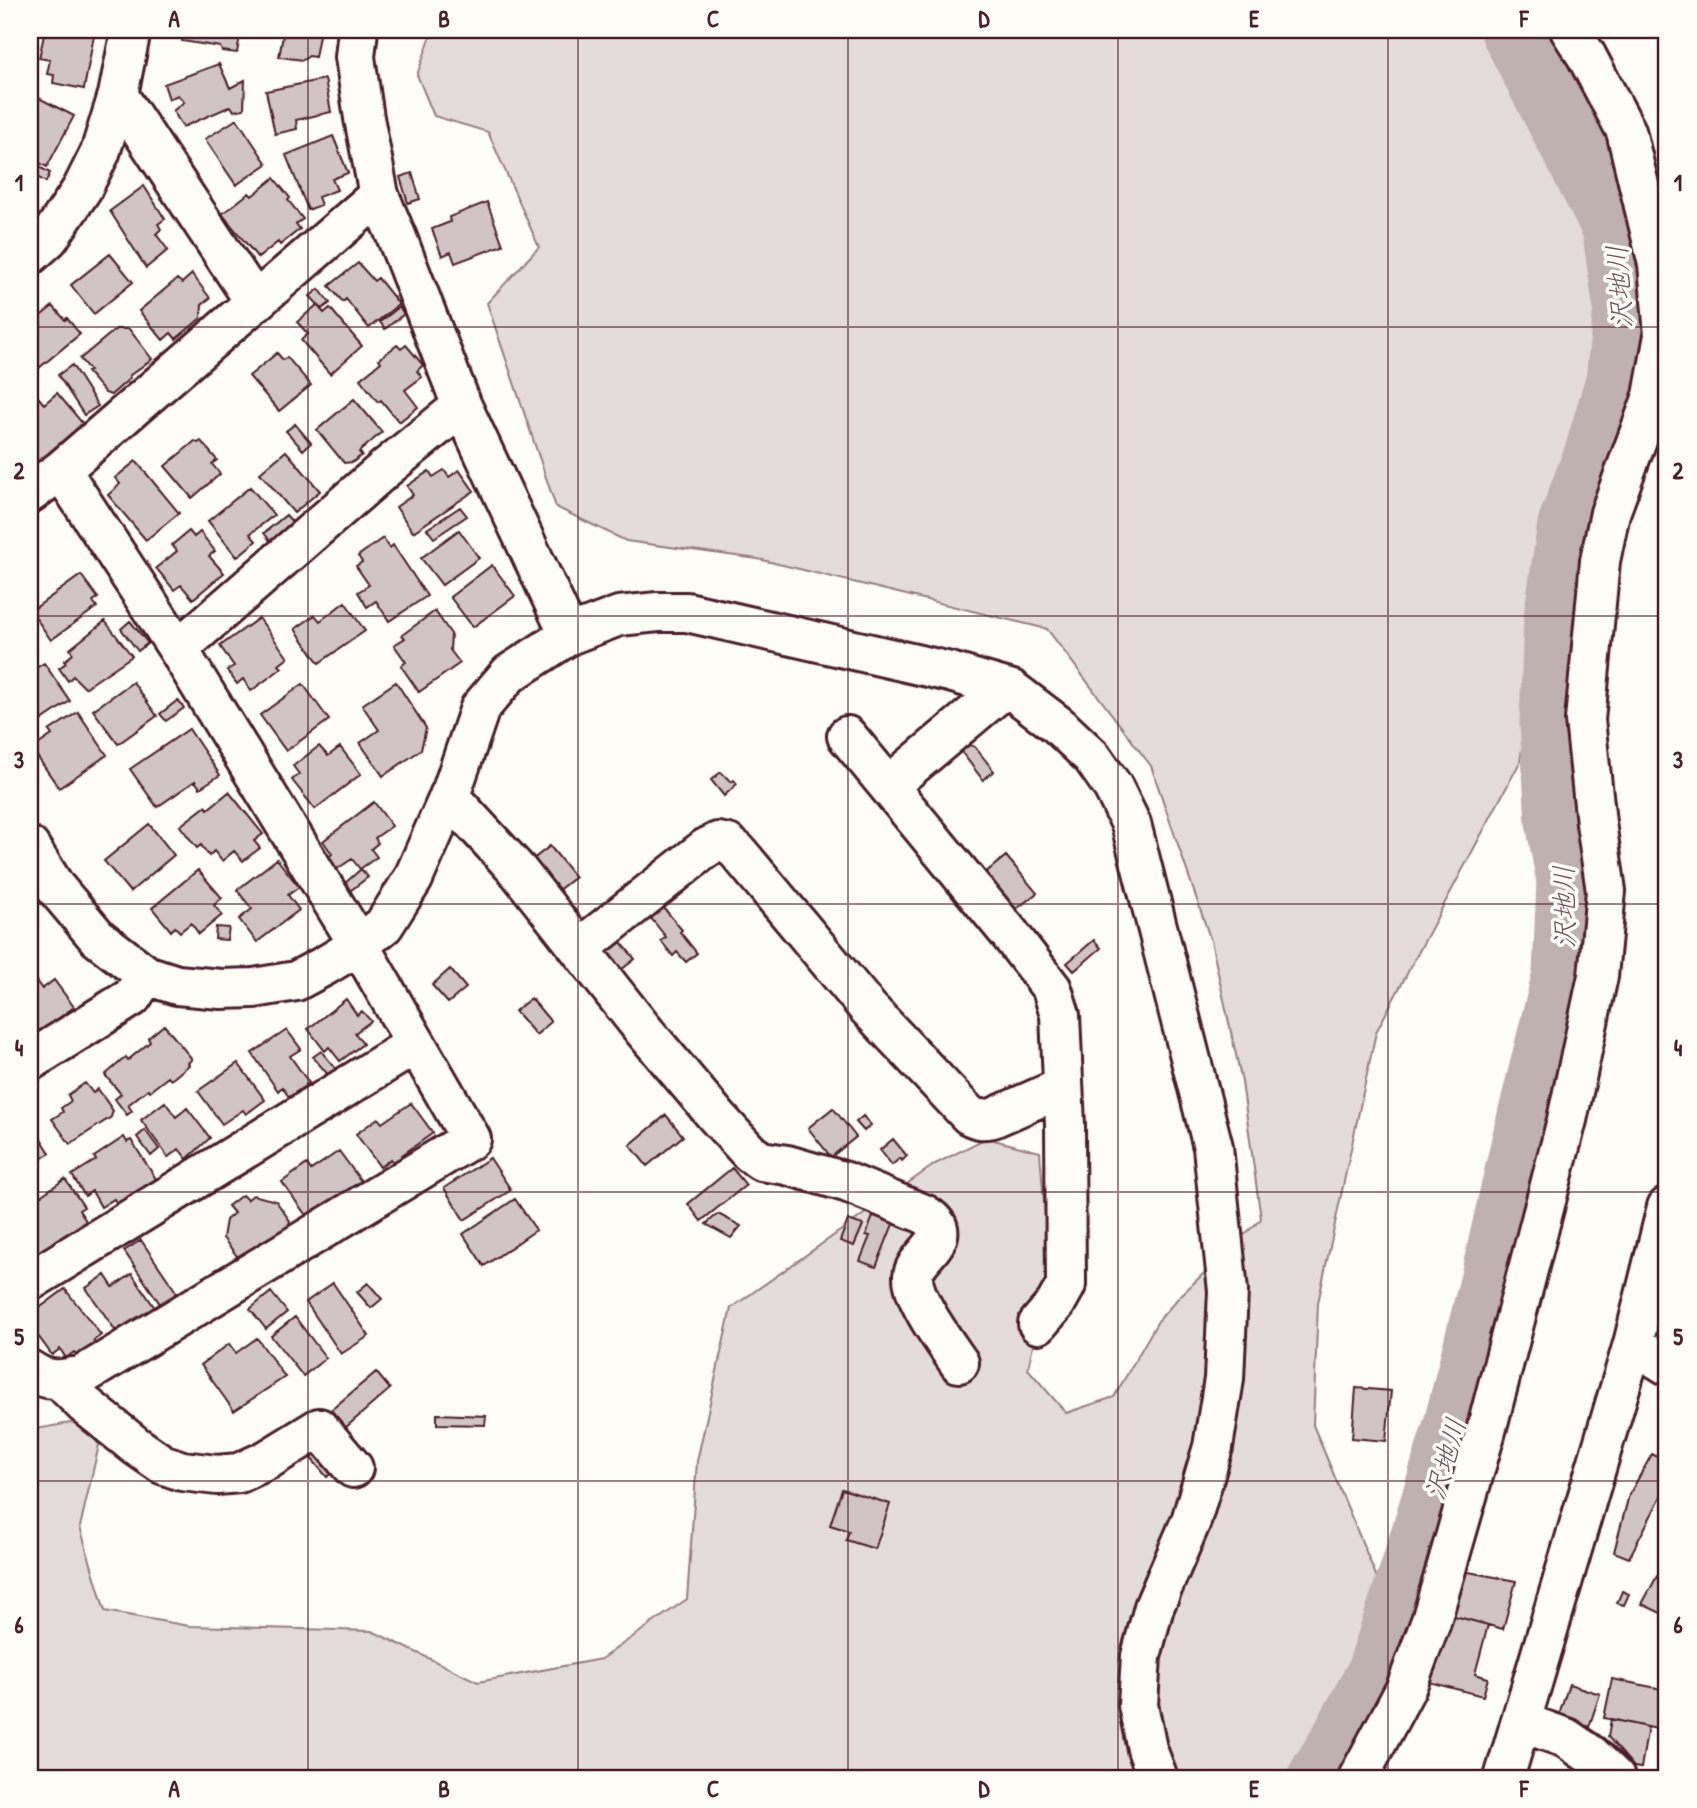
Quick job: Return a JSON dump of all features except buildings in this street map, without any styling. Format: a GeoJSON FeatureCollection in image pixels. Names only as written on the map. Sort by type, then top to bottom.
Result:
{"type":"FeatureCollection","features":[{"type":"Feature","properties":{"kind":"street"},"geometry":{"type":"LineString","coordinates":[[30,255],[49,238],[82,189],[100,153],[118,95],[131,30]]}},
{"type":"Feature","properties":{"kind":"street"},"geometry":{"type":"LineString","coordinates":[[358,30],[355,57],[379,195],[462,406],[569,635]]}},
{"type":"Feature","properties":{"kind":"street"},"geometry":{"type":"LineString","coordinates":[[1358,1778],[1406,1688],[1431,1621],[1486,1431],[1564,1134],[1598,976],[1606,891],[1585,720],[1600,561],[1610,513],[1653,396],[1664,335],[1658,264],[1626,131],[1586,54],[1570,30]]}},
{"type":"Feature","properties":{"kind":"street"},"geometry":{"type":"LineString","coordinates":[[118,95],[256,302]]}},
{"type":"Feature","properties":{"kind":"street"},"geometry":{"type":"LineString","coordinates":[[30,493],[61,470],[379,195]]}},
{"type":"Feature","properties":{"kind":"street"},"geometry":{"type":"LineString","coordinates":[[178,649],[387,467],[462,406]]}},
{"type":"Feature","properties":{"kind":"street"},"geometry":{"type":"LineString","coordinates":[[46,1376],[83,1375],[471,1139],[359,945],[178,649],[61,470]]}},
{"type":"Feature","properties":{"kind":"street"},"geometry":{"type":"LineString","coordinates":[[30,847],[55,887],[98,938],[146,975],[177,985],[221,989],[254,988],[296,981],[359,945],[384,925],[413,879],[450,796],[480,708],[509,674],[569,635],[619,616],[687,612],[950,672],[1012,690],[1058,724],[1092,757],[1113,787],[1131,824],[1213,1147],[1228,1291],[1224,1379],[1210,1460],[1191,1521],[1154,1606],[1141,1656],[1138,1704],[1147,1749],[1158,1778]]}},
{"type":"Feature","properties":{"kind":"street"},"geometry":{"type":"LineString","coordinates":[[888,786],[1005,688]]}},
{"type":"Feature","properties":{"kind":"street"},"geometry":{"type":"LineString","coordinates":[[847,736],[1052,989],[1060,1015],[1065,1125],[1066,1285],[1056,1303],[1038,1324]]}},
{"type":"Feature","properties":{"kind":"street"},"geometry":{"type":"LineString","coordinates":[[450,796],[518,871],[641,1027],[750,1153],[761,1161],[846,1182],[934,1220],[938,1230],[935,1243],[913,1275],[915,1288],[927,1315],[959,1363]]}},
{"type":"Feature","properties":{"kind":"street"},"geometry":{"type":"LineString","coordinates":[[580,948],[706,848],[718,842],[728,844],[737,851],[868,1008],[969,1115],[975,1119],[993,1118],[1063,1087]]}},
{"type":"Feature","properties":{"kind":"street"},"geometry":{"type":"LineString","coordinates":[[30,1062],[132,997],[146,975]]}},
{"type":"Feature","properties":{"kind":"street"},"geometry":{"type":"LineString","coordinates":[[30,1281],[416,1044]]}},
{"type":"Feature","properties":{"kind":"street"},"geometry":{"type":"LineString","coordinates":[[1504,1778],[1633,1344],[1667,1207]]}},
{"type":"Feature","properties":{"kind":"street"},"geometry":{"type":"LineString","coordinates":[[1633,1344],[1667,1365]]}},
{"type":"Feature","properties":{"kind":"street"},"geometry":{"type":"LineString","coordinates":[[46,1376],[136,1446],[162,1464],[182,1471],[217,1475],[239,1473],[267,1460],[319,1428],[353,1468]]}},
{"type":"Feature","properties":{"kind":"street"},"geometry":{"type":"LineString","coordinates":[[1521,1722],[1566,1738],[1591,1755],[1615,1778]]}},
{"type":"Feature","properties":{"kind":"shaded area"},"geometry":{"type":"Polygon","coordinates":[[[433,30],[1485,30],[1507,72],[1596,220],[1598,252],[1624,321],[1556,533],[1520,762],[1376,1032],[1318,1303],[1313,1425],[1385,1597],[1296,1778],[30,1778],[30,1430],[81,1421],[99,1445],[80,1527],[105,1611],[189,1626],[372,1631],[478,1682],[601,1659],[687,1599],[697,1461],[731,1308],[935,1164],[986,1138],[1040,1152],[1049,1268],[1028,1369],[1066,1413],[1114,1397],[1158,1321],[1179,1297],[1261,1219],[1242,1082],[1211,941],[1151,766],[1047,629],[758,559],[626,541],[556,507],[487,303],[539,247],[488,132],[434,116],[417,75],[433,30]]]}},
{"type":"Feature","properties":{"kind":"waterway","name":"沢地川"},"geometry":{"type":"LineString","coordinates":[[1320,1778],[1378,1675],[1413,1569],[1456,1425],[1565,974],[1569,881],[1558,821],[1552,723],[1556,618],[1570,525],[1597,453],[1618,380],[1626,309],[1614,227],[1513,30]]}}]}
